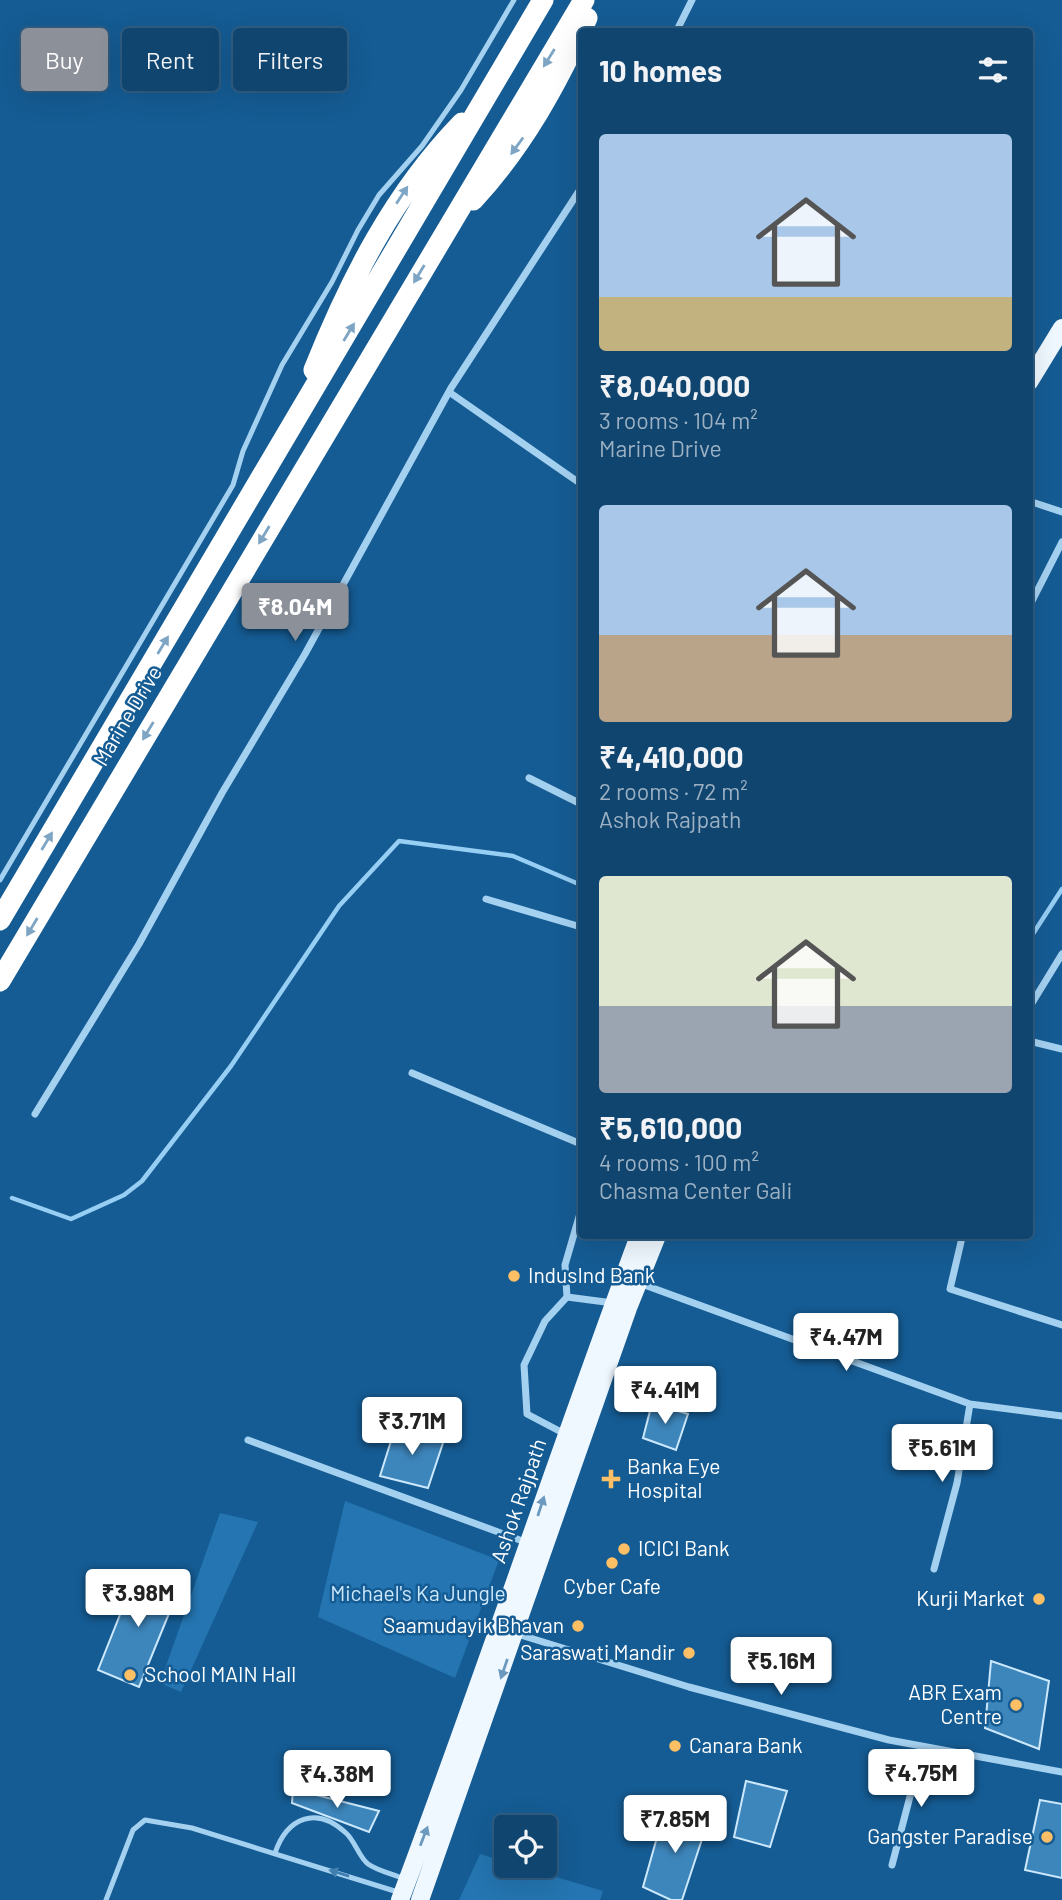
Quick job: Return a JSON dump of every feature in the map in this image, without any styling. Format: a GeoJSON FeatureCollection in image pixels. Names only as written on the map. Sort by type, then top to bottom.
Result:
{"type":"FeatureCollection","features":[{"type":"Feature","properties":{"kind":"highway","name":"Marine Drive"},"geometry":{"type":"LineString","coordinates":[[0,920],[289,433],[323,347],[381,228],[411,182],[487,97],[543,0]]}},
{"type":"Feature","properties":{"kind":"highway"},"geometry":{"type":"LineString","coordinates":[[444,232],[584,0]]}},
{"type":"Feature","properties":{"kind":"highway"},"geometry":{"type":"LineString","coordinates":[[581,28],[595,0]]}},
{"type":"Feature","properties":{"kind":"highway"},"geometry":{"type":"LineString","coordinates":[[444,232],[493,179],[537,118],[578,35]]}},
{"type":"Feature","properties":{"kind":"highway","name":"Marine Drive"},"geometry":{"type":"LineString","coordinates":[[0,981],[444,232]]}},
{"type":"Feature","properties":{"kind":"main road"},"geometry":{"type":"LineString","coordinates":[[1033,375],[1062,328]]}},
{"type":"Feature","properties":{"kind":"main road","name":"Ashok Rajpath"},"geometry":{"type":"LineString","coordinates":[[636,1275],[639,1239]]}},
{"type":"Feature","properties":{"kind":"main road","name":"Ashok Rajpath"},"geometry":{"type":"LineString","coordinates":[[420,1900],[507,1631],[621,1305],[655,1239]]}},
{"type":"Feature","properties":{"kind":"main road","name":"Ashok Rajpath"},"geometry":{"type":"LineString","coordinates":[[537,1546],[565,1434],[605,1351]]}},
{"type":"Feature","properties":{"kind":"main road","name":"Ashok Rajpath"},"geometry":{"type":"LineString","coordinates":[[404,1891],[507,1631]]}},
{"type":"Feature","properties":{"kind":"street"},"geometry":{"type":"LineString","coordinates":[[678,28],[692,0]]}},
{"type":"Feature","properties":{"kind":"street"},"geometry":{"type":"LineString","coordinates":[[35,1114],[139,944],[222,793],[305,654],[449,392],[578,193]]}},
{"type":"Feature","properties":{"kind":"street"},"geometry":{"type":"LineString","coordinates":[[449,392],[578,482]]}},
{"type":"Feature","properties":{"kind":"street"},"geometry":{"type":"LineString","coordinates":[[1033,502],[1062,512]]}},
{"type":"Feature","properties":{"kind":"street"},"geometry":{"type":"LineString","coordinates":[[1033,599],[1062,542]]}},
{"type":"Feature","properties":{"kind":"street"},"geometry":{"type":"LineString","coordinates":[[529,778],[578,802]]}},
{"type":"Feature","properties":{"kind":"street"},"geometry":{"type":"LineString","coordinates":[[486,899],[578,926]]}},
{"type":"Feature","properties":{"kind":"street"},"geometry":{"type":"LineString","coordinates":[[1033,1001],[1062,954]]}},
{"type":"Feature","properties":{"kind":"street"},"geometry":{"type":"LineString","coordinates":[[1033,1042],[1062,1049]]}},
{"type":"Feature","properties":{"kind":"street"},"geometry":{"type":"LineString","coordinates":[[412,1073],[578,1143]]}},
{"type":"Feature","properties":{"kind":"street"},"geometry":{"type":"LineString","coordinates":[[565,1434],[527,1414],[524,1365],[545,1321],[567,1297],[565,1265],[578,1220]]}},
{"type":"Feature","properties":{"kind":"street"},"geometry":{"type":"LineString","coordinates":[[961,1242],[950,1290],[1062,1325]]}},
{"type":"Feature","properties":{"kind":"street"},"geometry":{"type":"LineString","coordinates":[[636,1275],[970,1404],[1062,1416]]}},
{"type":"Feature","properties":{"kind":"street"},"geometry":{"type":"LineString","coordinates":[[567,1297],[621,1305]]}},
{"type":"Feature","properties":{"kind":"street"},"geometry":{"type":"LineString","coordinates":[[934,1569],[957,1483],[970,1404]]}},
{"type":"Feature","properties":{"kind":"street"},"geometry":{"type":"LineString","coordinates":[[248,1440],[537,1546]]}},
{"type":"Feature","properties":{"kind":"street"},"geometry":{"type":"LineString","coordinates":[[507,1631],[689,1687],[923,1746],[1062,1772]]}},
{"type":"Feature","properties":{"kind":"street"},"geometry":{"type":"LineString","coordinates":[[892,1865],[923,1746]]}},
{"type":"Feature","properties":{"kind":"lane"},"geometry":{"type":"LineString","coordinates":[[0,880],[233,485],[243,451],[282,365],[332,282],[358,230],[379,195],[422,146],[461,90],[514,0]]}},
{"type":"Feature","properties":{"kind":"lane"},"geometry":{"type":"LineString","coordinates":[[275,1853],[281,1835],[294,1821],[310,1818],[327,1821],[346,1833],[367,1863],[404,1891]]}},
{"type":"Feature","properties":{"kind":"lane"},"geometry":{"type":"LineString","coordinates":[[106,1900],[133,1830],[145,1820],[192,1828],[404,1891]]}},
{"type":"Feature","properties":{"kind":"green space","name":"Michael's Ka Jungle"},"geometry":{"type":"Polygon","coordinates":[[[345,1501],[499,1560],[455,1678],[318,1617],[345,1501]]]}},
{"type":"Feature","properties":{"kind":"green space"},"geometry":{"type":"Polygon","coordinates":[[[220,1513],[258,1522],[181,1692],[160,1683],[220,1513]]]}},
{"type":"Feature","properties":{"kind":"green space"},"geometry":{"type":"Polygon","coordinates":[[[480,1854],[494,1858],[494,1878],[557,1877],[603,1891],[600,1900],[459,1900],[480,1854]]]}},
{"type":"Feature","properties":{"kind":"building"},"geometry":{"type":"Polygon","coordinates":[[[652,1403],[688,1414],[676,1450],[643,1438],[652,1403]]]}},
{"type":"Feature","properties":{"kind":"building"},"geometry":{"type":"Polygon","coordinates":[[[396,1425],[444,1440],[428,1488],[380,1476],[396,1425]]]}},
{"type":"Feature","properties":{"kind":"building"},"geometry":{"type":"Polygon","coordinates":[[[137,1572],[179,1589],[139,1687],[98,1670],[137,1572]]]}},
{"type":"Feature","properties":{"kind":"building","name":"ABR Exam Centre"},"geometry":{"type":"Polygon","coordinates":[[[991,1661],[1049,1681],[1039,1749],[985,1728],[991,1661]]]}},
{"type":"Feature","properties":{"kind":"building"},"geometry":{"type":"Polygon","coordinates":[[[746,1781],[787,1791],[770,1847],[734,1837],[746,1781]]]}},
{"type":"Feature","properties":{"kind":"building"},"geometry":{"type":"Polygon","coordinates":[[[293,1789],[379,1811],[369,1832],[292,1803],[293,1789]]]}},
{"type":"Feature","properties":{"kind":"building","name":"Gangster Paradise"},"geometry":{"type":"Polygon","coordinates":[[[1040,1800],[1062,1804],[1062,1878],[1025,1870],[1040,1800]]]}},
{"type":"Feature","properties":{"kind":"building"},"geometry":{"type":"Polygon","coordinates":[[[665,1809],[708,1821],[682,1900],[671,1900],[643,1887],[665,1809]]]}},
{"type":"Feature","properties":{"kind":"waterway"},"geometry":{"type":"LineString","coordinates":[[12,1198],[71,1219],[124,1195],[142,1181],[231,1066],[339,906],[399,841],[513,856],[578,884]]}},
{"type":"Feature","properties":{"kind":"waterway"},"geometry":{"type":"LineString","coordinates":[[1033,934],[1062,889]]}},
{"type":"Feature","properties":{"kind":"place","name":"IndusInd Bank"},"geometry":{"type":"Point","coordinates":[514,1276]}},
{"type":"Feature","properties":{"kind":"place","name":"Banka Eye Hospital"},"geometry":{"type":"Point","coordinates":[611,1479]}},
{"type":"Feature","properties":{"kind":"place","name":"ICICI Bank"},"geometry":{"type":"Point","coordinates":[624,1549]}},
{"type":"Feature","properties":{"kind":"place","name":"Cyber Cafe"},"geometry":{"type":"Point","coordinates":[612,1563]}},
{"type":"Feature","properties":{"kind":"place","name":"Kurji Market"},"geometry":{"type":"Point","coordinates":[1039,1599]}},
{"type":"Feature","properties":{"kind":"place","name":"Saamudayik Bhavan"},"geometry":{"type":"Point","coordinates":[578,1626]}},
{"type":"Feature","properties":{"kind":"place","name":"Saraswati Mandir"},"geometry":{"type":"Point","coordinates":[689,1653]}},
{"type":"Feature","properties":{"kind":"place","name":"School MAIN Hall"},"geometry":{"type":"Point","coordinates":[130,1675]}},
{"type":"Feature","properties":{"kind":"place","name":"ABR Exam Centre"},"geometry":{"type":"Point","coordinates":[1016,1705]}},
{"type":"Feature","properties":{"kind":"place","name":"Canara Bank"},"geometry":{"type":"Point","coordinates":[675,1746]}},
{"type":"Feature","properties":{"kind":"place","name":"Gangster Paradise"},"geometry":{"type":"Point","coordinates":[1047,1837]}}]}
